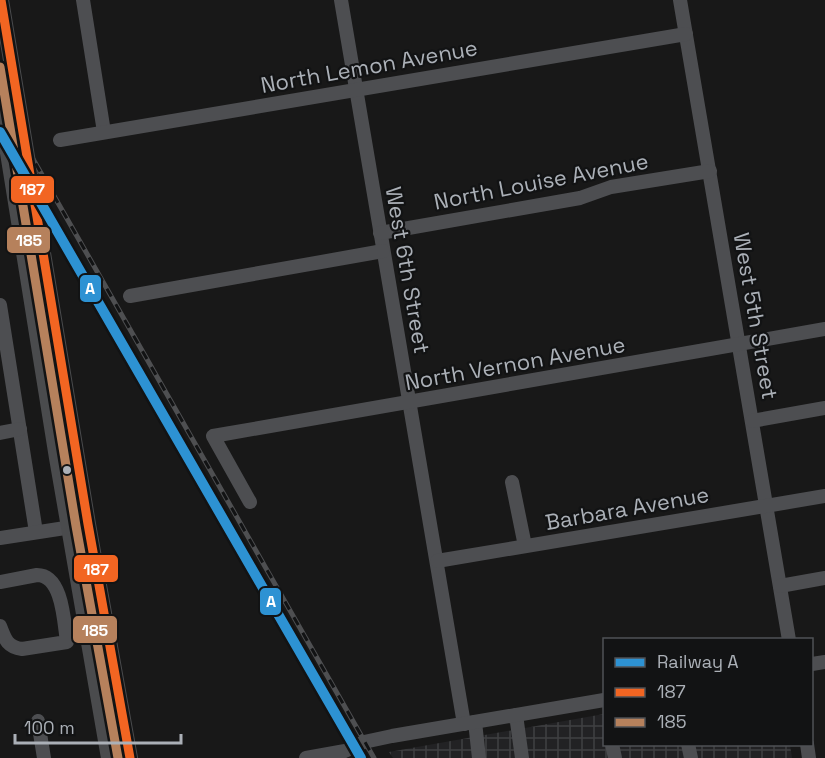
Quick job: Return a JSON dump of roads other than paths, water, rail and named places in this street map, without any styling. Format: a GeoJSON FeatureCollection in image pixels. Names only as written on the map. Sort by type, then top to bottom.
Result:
{"type":"FeatureCollection","features":[{"type":"Feature","properties":{"kind":"main road"},"geometry":{"type":"LineString","coordinates":[[1,0],[88,524],[130,758]]}},
{"type":"Feature","properties":{"kind":"main road"},"geometry":{"type":"LineString","coordinates":[[0,103],[109,758]]}},
{"type":"Feature","properties":{"kind":"street"},"geometry":{"type":"LineString","coordinates":[[83,0],[104,132]]}},
{"type":"Feature","properties":{"kind":"street","name":"West 6th Street"},"geometry":{"type":"LineString","coordinates":[[341,0],[437,561],[479,758]]}},
{"type":"Feature","properties":{"kind":"street","name":"West 5th Street"},"geometry":{"type":"LineString","coordinates":[[680,0],[789,638]]}},
{"type":"Feature","properties":{"kind":"street","name":"North Lemon Avenue"},"geometry":{"type":"LineString","coordinates":[[60,140],[686,34]]}},
{"type":"Feature","properties":{"kind":"street","name":"North Louise Avenue"},"geometry":{"type":"LineString","coordinates":[[381,233],[580,198],[611,187],[710,171]]}},
{"type":"Feature","properties":{"kind":"street"},"geometry":{"type":"LineString","coordinates":[[130,296],[383,251]]}},
{"type":"Feature","properties":{"kind":"street"},"geometry":{"type":"LineString","coordinates":[[0,305],[36,532]]}},
{"type":"Feature","properties":{"kind":"street","name":"North Vernon Avenue"},"geometry":{"type":"LineString","coordinates":[[250,502],[213,436],[825,329]]}},
{"type":"Feature","properties":{"kind":"street"},"geometry":{"type":"LineString","coordinates":[[752,421],[825,408]]}},
{"type":"Feature","properties":{"kind":"street"},"geometry":{"type":"LineString","coordinates":[[0,433],[20,429]]}},
{"type":"Feature","properties":{"kind":"street"},"geometry":{"type":"LineString","coordinates":[[512,482],[525,546]]}},
{"type":"Feature","properties":{"kind":"street","name":"Barbara Avenue"},"geometry":{"type":"LineString","coordinates":[[437,561],[825,496]]}},
{"type":"Feature","properties":{"kind":"street"},"geometry":{"type":"LineString","coordinates":[[0,538],[88,524]]}},
{"type":"Feature","properties":{"kind":"street"},"geometry":{"type":"LineString","coordinates":[[0,582],[43,575],[53,582],[60,601],[67,642],[22,649],[10,646],[0,626]]}},
{"type":"Feature","properties":{"kind":"street"},"geometry":{"type":"LineString","coordinates":[[780,586],[825,578]]}},
{"type":"Feature","properties":{"kind":"street"},"geometry":{"type":"LineString","coordinates":[[60,601],[82,597]]}},
{"type":"Feature","properties":{"kind":"street"},"geometry":{"type":"LineString","coordinates":[[65,630],[87,627]]}},
{"type":"Feature","properties":{"kind":"street"},"geometry":{"type":"LineString","coordinates":[[306,758],[345,751],[364,742],[383,738],[603,700]]}},
{"type":"Feature","properties":{"kind":"street"},"geometry":{"type":"LineString","coordinates":[[516,715],[522,758]]}},
{"type":"Feature","properties":{"kind":"street"},"geometry":{"type":"LineString","coordinates":[[38,721],[44,758]]}},
{"type":"Feature","properties":{"kind":"railway"},"geometry":{"type":"LineString","coordinates":[[0,101],[374,758]]}},
{"type":"Feature","properties":{"kind":"rail line","name":"A"},"geometry":{"type":"LineString","coordinates":[[0,132],[361,758]]}}]}
